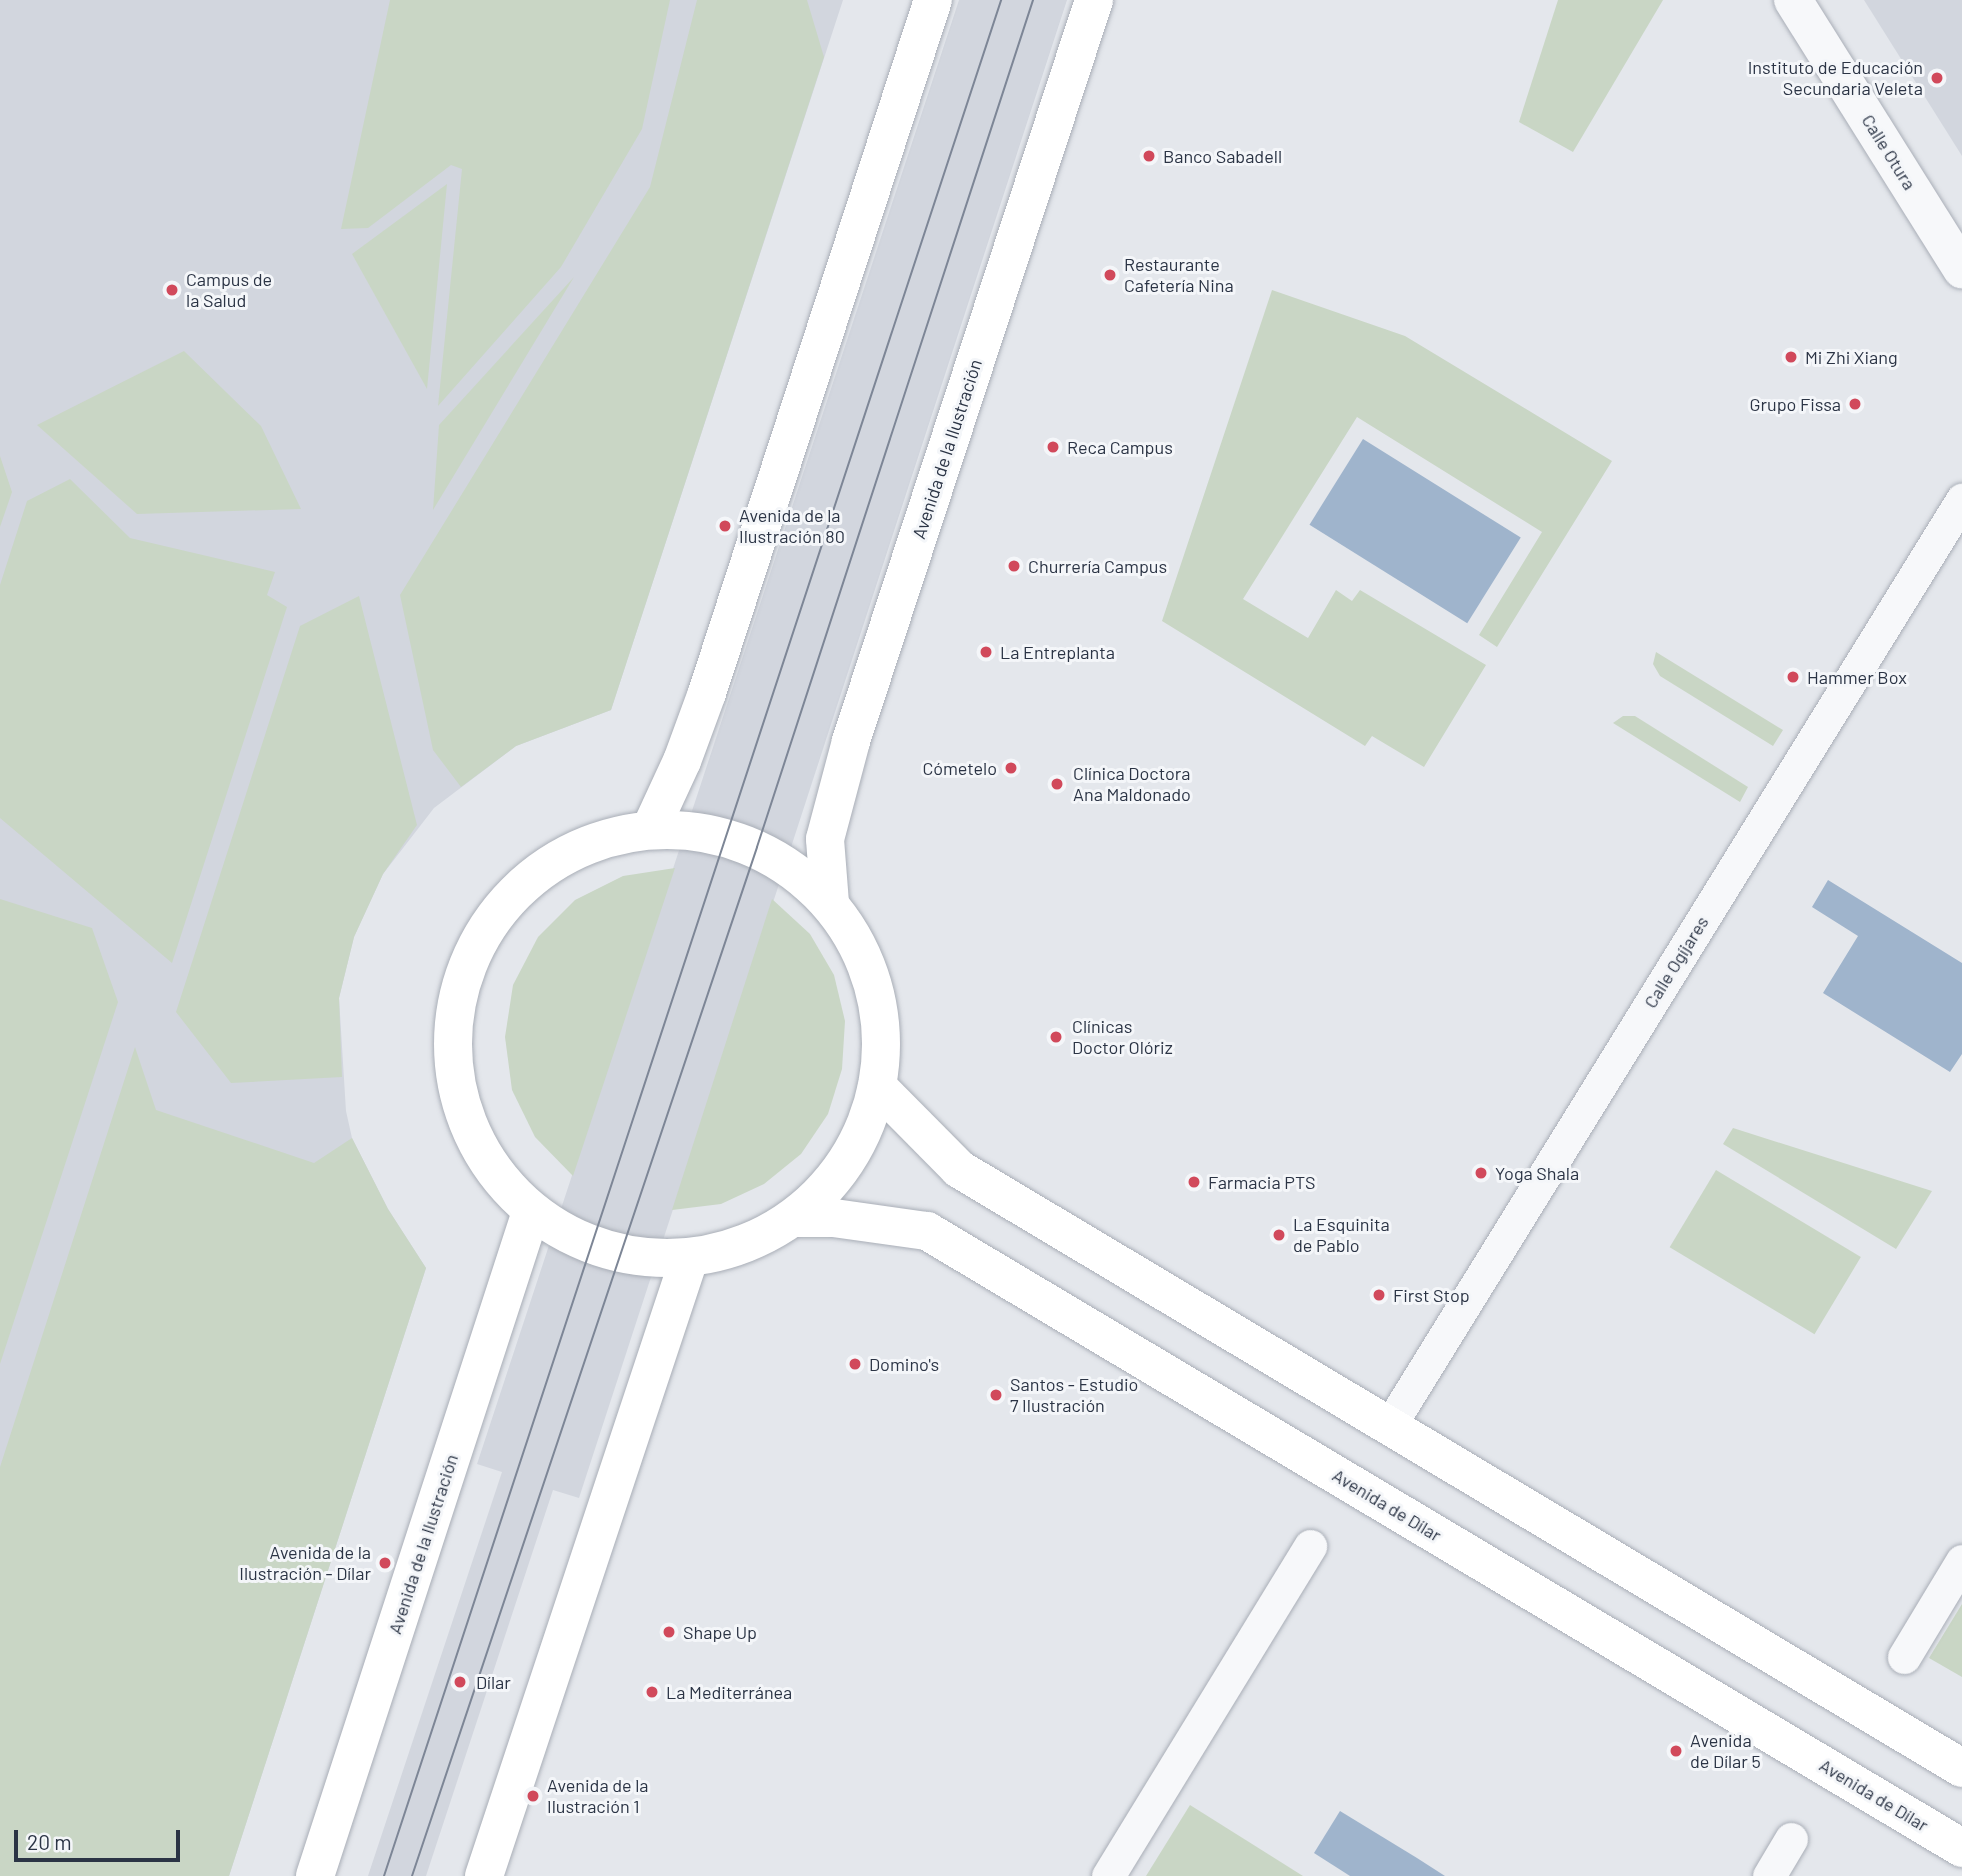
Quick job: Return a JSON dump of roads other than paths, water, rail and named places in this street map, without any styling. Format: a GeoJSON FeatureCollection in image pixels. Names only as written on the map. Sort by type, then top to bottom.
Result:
{"type":"FeatureCollection","features":[{"type":"Feature","properties":{"kind":"main road"},"geometry":{"type":"LineString","coordinates":[[651,828],[682,761],[706,693],[933,0]]}},
{"type":"Feature","properties":{"kind":"main road","name":"Avenida de la Ilustración"},"geometry":{"type":"LineString","coordinates":[[830,903],[825,839],[851,741],[1094,0]]}},
{"type":"Feature","properties":{"kind":"main road"},"geometry":{"type":"LineString","coordinates":[[651,828],[728,836],[757,847],[797,871],[830,903],[865,958],[881,1021],[877,1086],[861,1137],[832,1181],[794,1218],[743,1245],[689,1258],[621,1255],[561,1232],[531,1212],[472,1138],[455,1081],[453,1020],[467,962],[497,911],[540,869],[593,840],[651,828]]}},
{"type":"Feature","properties":{"kind":"main road"},"geometry":{"type":"LineString","coordinates":[[877,1086],[959,1169],[1962,1768]]}},
{"type":"Feature","properties":{"kind":"main road","name":"Avenida de la Ilustración"},"geometry":{"type":"LineString","coordinates":[[316,1876],[531,1212]]}},
{"type":"Feature","properties":{"kind":"main road","name":"Avenida de Dílar"},"geometry":{"type":"LineString","coordinates":[[794,1218],[834,1218],[927,1231],[1962,1848]]}},
{"type":"Feature","properties":{"kind":"main road"},"geometry":{"type":"LineString","coordinates":[[484,1876],[689,1258]]}},
{"type":"Feature","properties":{"kind":"street","name":"Calle Otura"},"geometry":{"type":"LineString","coordinates":[[1793,0],[1962,269]]}},
{"type":"Feature","properties":{"kind":"street","name":"Calle Ogíjares"},"geometry":{"type":"LineString","coordinates":[[1390,1425],[1962,500]]}},
{"type":"Feature","properties":{"kind":"street"},"geometry":{"type":"LineString","coordinates":[[1108,1876],[1310,1546]]}},
{"type":"Feature","properties":{"kind":"street"},"geometry":{"type":"LineString","coordinates":[[1904,1657],[1962,1561]]}},
{"type":"Feature","properties":{"kind":"street"},"geometry":{"type":"LineString","coordinates":[[1769,1876],[1791,1839]]}},
{"type":"Feature","properties":{"kind":"water"},"geometry":{"type":"Polygon","coordinates":[[[1363,439],[1521,538],[1467,623],[1309,525],[1363,439]]]}},
{"type":"Feature","properties":{"kind":"water"},"geometry":{"type":"Polygon","coordinates":[[[1828,880],[1962,963],[1962,1054],[1950,1072],[1823,993],[1858,936],[1812,907],[1828,880]]]}},
{"type":"Feature","properties":{"kind":"water"},"geometry":{"type":"Polygon","coordinates":[[[1340,1811],[1445,1876],[1350,1876],[1314,1853],[1340,1811]]]}},
{"type":"Feature","properties":{"kind":"tram line"},"geometry":{"type":"LineString","coordinates":[[384,1876],[1001,0]]}},
{"type":"Feature","properties":{"kind":"tram line"},"geometry":{"type":"LineString","coordinates":[[412,1876],[757,847],[1033,0]]}},
{"type":"Feature","properties":{"kind":"place","name":"Instituto de Educación Secundaria Veleta"},"geometry":{"type":"Point","coordinates":[1937,78]}},
{"type":"Feature","properties":{"kind":"place","name":"Banco Sabadell"},"geometry":{"type":"Point","coordinates":[1149,156]}},
{"type":"Feature","properties":{"kind":"place","name":"Restaurante Cafetería Nina"},"geometry":{"type":"Point","coordinates":[1110,275]}},
{"type":"Feature","properties":{"kind":"place","name":"Campus de la Salud"},"geometry":{"type":"Point","coordinates":[172,290]}},
{"type":"Feature","properties":{"kind":"place","name":"Mi Zhi Xiang"},"geometry":{"type":"Point","coordinates":[1791,357]}},
{"type":"Feature","properties":{"kind":"place","name":"Grupo Fissa"},"geometry":{"type":"Point","coordinates":[1855,404]}},
{"type":"Feature","properties":{"kind":"place","name":"Reca Campus"},"geometry":{"type":"Point","coordinates":[1053,447]}},
{"type":"Feature","properties":{"kind":"place","name":"Avenida de la Ilustración 80"},"geometry":{"type":"Point","coordinates":[725,526]}},
{"type":"Feature","properties":{"kind":"place","name":"Churrería Campus"},"geometry":{"type":"Point","coordinates":[1014,566]}},
{"type":"Feature","properties":{"kind":"place","name":"La Entreplanta"},"geometry":{"type":"Point","coordinates":[986,652]}},
{"type":"Feature","properties":{"kind":"place","name":"Hammer Box"},"geometry":{"type":"Point","coordinates":[1793,677]}},
{"type":"Feature","properties":{"kind":"place","name":"Cómetelo"},"geometry":{"type":"Point","coordinates":[1011,768]}},
{"type":"Feature","properties":{"kind":"place","name":"Clínica Doctora Ana Maldonado"},"geometry":{"type":"Point","coordinates":[1057,784]}},
{"type":"Feature","properties":{"kind":"place","name":"Clínicas Doctor Olóriz"},"geometry":{"type":"Point","coordinates":[1056,1037]}},
{"type":"Feature","properties":{"kind":"place","name":"Yoga Shala"},"geometry":{"type":"Point","coordinates":[1481,1173]}},
{"type":"Feature","properties":{"kind":"place","name":"Farmacia PTS"},"geometry":{"type":"Point","coordinates":[1194,1182]}},
{"type":"Feature","properties":{"kind":"place","name":"La Esquinita de Pablo"},"geometry":{"type":"Point","coordinates":[1279,1235]}},
{"type":"Feature","properties":{"kind":"place","name":"First Stop"},"geometry":{"type":"Point","coordinates":[1379,1295]}},
{"type":"Feature","properties":{"kind":"place","name":"Domino's"},"geometry":{"type":"Point","coordinates":[855,1364]}},
{"type":"Feature","properties":{"kind":"place","name":"Santos - Estudio 7 Ilustración"},"geometry":{"type":"Point","coordinates":[996,1395]}},
{"type":"Feature","properties":{"kind":"place","name":"Avenida de la Ilustración - Dílar"},"geometry":{"type":"Point","coordinates":[385,1563]}},
{"type":"Feature","properties":{"kind":"place","name":"Shape Up"},"geometry":{"type":"Point","coordinates":[669,1632]}},
{"type":"Feature","properties":{"kind":"place","name":"Dílar"},"geometry":{"type":"Point","coordinates":[460,1682]}},
{"type":"Feature","properties":{"kind":"place","name":"La Mediterránea"},"geometry":{"type":"Point","coordinates":[652,1692]}},
{"type":"Feature","properties":{"kind":"place","name":"Avenida de Dílar 5"},"geometry":{"type":"Point","coordinates":[1676,1751]}},
{"type":"Feature","properties":{"kind":"place","name":"Avenida de la Ilustración 1"},"geometry":{"type":"Point","coordinates":[533,1796]}}]}
